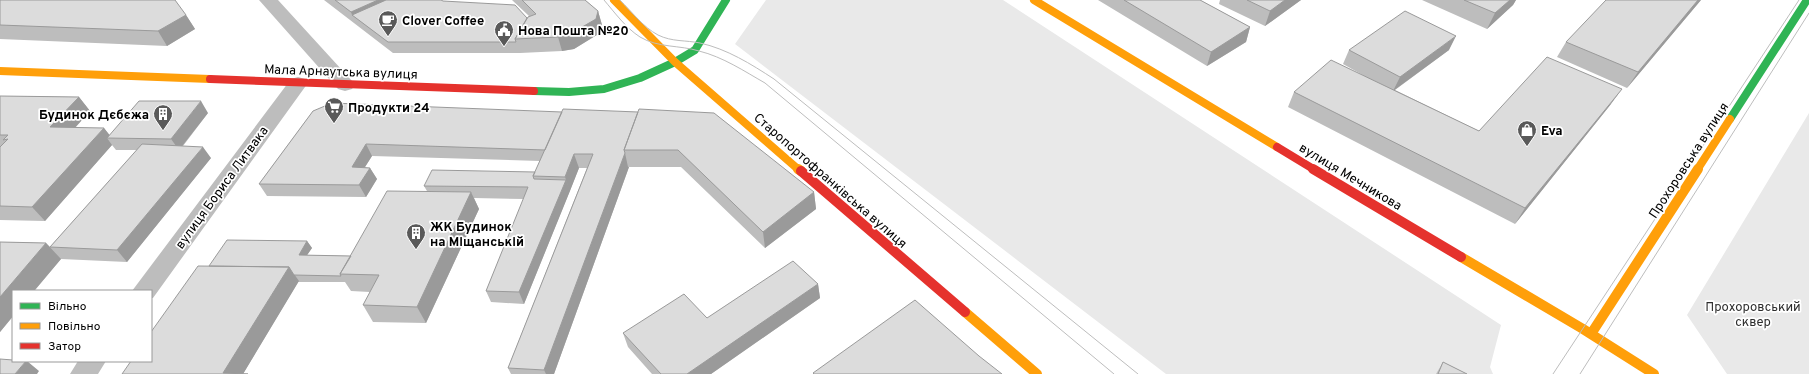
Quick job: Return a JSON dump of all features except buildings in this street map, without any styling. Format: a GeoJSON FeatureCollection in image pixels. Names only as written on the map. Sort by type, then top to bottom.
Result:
{"type":"FeatureCollection","features":[{"type":"Feature","properties":{"kind":"main road","name":"Старопортофранківська вулиця"},"geometry":{"type":"LineString","coordinates":[[614,0],[676,62],[1037,374]]}},
{"type":"Feature","properties":{"kind":"main road","name":"Мала Арнаутська вулиця"},"geometry":{"type":"LineString","coordinates":[[0,71],[345,85],[570,92],[604,89],[620,85],[676,62],[694,50],[726,0]]}},
{"type":"Feature","properties":{"kind":"main road","name":"вулиця Мечникова"},"geometry":{"type":"LineString","coordinates":[[1034,0],[1270,143],[1591,334],[1654,374]]}},
{"type":"Feature","properties":{"kind":"main road","name":"Прохоровська вулиця"},"geometry":{"type":"LineString","coordinates":[[1591,334],[1807,0]]}},
{"type":"Feature","properties":{"kind":"street"},"geometry":{"type":"LineString","coordinates":[[268,0],[345,85]]}},
{"type":"Feature","properties":{"kind":"street","name":"вулиця Бориса Литвака"},"geometry":{"type":"LineString","coordinates":[[145,290],[298,83]]}},
{"type":"Feature","properties":{"kind":"street"},"geometry":{"type":"LineString","coordinates":[[83,374],[92,362]]}},
{"type":"Feature","properties":{"kind":"green space"},"geometry":{"type":"Polygon","coordinates":[[[766,0],[1003,0],[1501,325],[1490,367],[1493,374],[1166,374],[735,44],[766,0]]]}},
{"type":"Feature","properties":{"kind":"green space","name":"Прохоровський сквер"},"geometry":{"type":"Polygon","coordinates":[[[1809,113],[1809,374],[1727,374],[1687,315],[1809,113]]]}},
{"type":"Feature","properties":{"kind":"tram line"},"geometry":{"type":"LineString","coordinates":[[604,0],[625,25],[647,41],[662,45],[692,49],[708,54],[733,65],[765,83],[1114,374]]}},
{"type":"Feature","properties":{"kind":"tram line"},"geometry":{"type":"LineString","coordinates":[[620,0],[643,24],[658,35],[674,40],[700,43],[720,49],[748,63],[774,79],[1138,374]]}},
{"type":"Feature","properties":{"kind":"tram line"},"geometry":{"type":"LineString","coordinates":[[1553,374],[1799,0]]}},
{"type":"Feature","properties":{"kind":"tram line"},"geometry":{"type":"LineString","coordinates":[[1580,374],[1809,13]]}},
{"type":"Feature","properties":{"kind":"traffic: fast"},"geometry":{"type":"LineString","coordinates":[[534,91],[569,92],[604,89],[640,78],[675,62],[695,50],[726,0]]}},
{"type":"Feature","properties":{"kind":"traffic: fast"},"geometry":{"type":"LineString","coordinates":[[1730,119],[1807,0]]}},
{"type":"Feature","properties":{"kind":"traffic: slow"},"geometry":{"type":"LineString","coordinates":[[614,0],[675,62],[801,171]]}},
{"type":"Feature","properties":{"kind":"traffic: slow"},"geometry":{"type":"LineString","coordinates":[[1034,0],[1277,147]]}},
{"type":"Feature","properties":{"kind":"traffic: slow"},"geometry":{"type":"LineString","coordinates":[[0,71],[210,79]]}},
{"type":"Feature","properties":{"kind":"traffic: slow"},"geometry":{"type":"LineString","coordinates":[[1591,334],[1730,119]]}},
{"type":"Feature","properties":{"kind":"traffic: slow"},"geometry":{"type":"LineString","coordinates":[[1461,257],[1583,329],[1654,374]]}},
{"type":"Feature","properties":{"kind":"traffic: slow"},"geometry":{"type":"LineString","coordinates":[[965,312],[1037,374]]}},
{"type":"Feature","properties":{"kind":"traffic: jam"},"geometry":{"type":"LineString","coordinates":[[210,79],[534,91]]}},
{"type":"Feature","properties":{"kind":"traffic: jam"},"geometry":{"type":"LineString","coordinates":[[1277,147],[1461,257]]}},
{"type":"Feature","properties":{"kind":"traffic: jam"},"geometry":{"type":"LineString","coordinates":[[801,171],[965,312]]}},
{"type":"Feature","properties":{"kind":"place","name":"Clover Coffee"},"geometry":{"type":"Point","coordinates":[388,37]}},
{"type":"Feature","properties":{"kind":"place","name":"Нова Пошта №20"},"geometry":{"type":"Point","coordinates":[504,47]}},
{"type":"Feature","properties":{"kind":"place","name":"Продукти 24"},"geometry":{"type":"Point","coordinates":[334,124]}},
{"type":"Feature","properties":{"kind":"place","name":"Будинок Дєбєжа"},"geometry":{"type":"Point","coordinates":[163,131]}},
{"type":"Feature","properties":{"kind":"place","name":"Eva"},"geometry":{"type":"Point","coordinates":[1527,147]}},
{"type":"Feature","properties":{"kind":"place","name":"ЖК Будинок на Міщанській"},"geometry":{"type":"Point","coordinates":[416,250]}}]}
